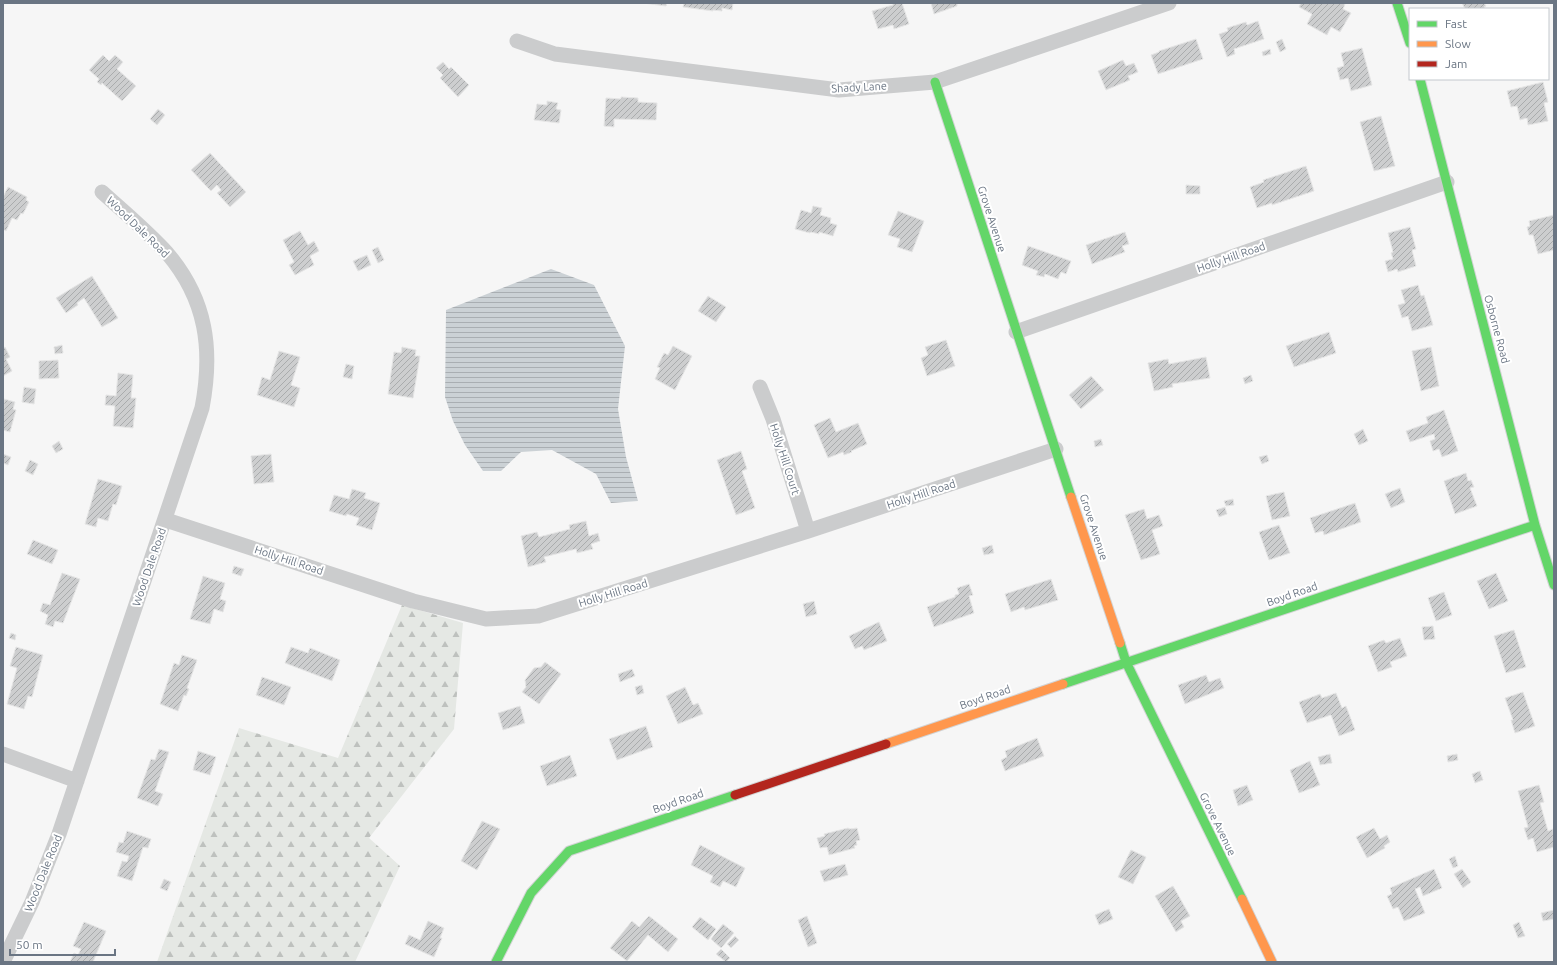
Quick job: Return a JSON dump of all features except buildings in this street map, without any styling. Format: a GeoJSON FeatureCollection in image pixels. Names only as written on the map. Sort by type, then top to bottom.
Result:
{"type":"FeatureCollection","features":[{"type":"Feature","properties":{"kind":"street","name":"Shady Lane"},"geometry":{"type":"LineString","coordinates":[[517,41],[555,54],[838,90],[935,82],[1169,3]]}},
{"type":"Feature","properties":{"kind":"street"},"geometry":{"type":"LineString","coordinates":[[1397,3],[1409,40]]}},
{"type":"Feature","properties":{"kind":"street","name":"Osborne Road"},"geometry":{"type":"LineString","coordinates":[[1420,80],[1535,525],[1554,585]]}},
{"type":"Feature","properties":{"kind":"street","name":"Grove Avenue"},"geometry":{"type":"LineString","coordinates":[[935,82],[1016,332],[1126,662],[1272,962]]}},
{"type":"Feature","properties":{"kind":"street","name":"Holly Hill Road"},"geometry":{"type":"LineString","coordinates":[[1016,332],[1447,182]]}},
{"type":"Feature","properties":{"kind":"street","name":"Wood Dale Road"},"geometry":{"type":"LineString","coordinates":[[3,962],[32,902],[59,834],[166,520],[202,408],[207,383],[208,358],[202,318],[195,299],[183,276],[168,255],[150,236],[102,192]]}},
{"type":"Feature","properties":{"kind":"street","name":"Holly Hill Court"},"geometry":{"type":"LineString","coordinates":[[760,387],[773,419],[808,531]]}},
{"type":"Feature","properties":{"kind":"street","name":"Holly Hill Road"},"geometry":{"type":"LineString","coordinates":[[166,520],[413,601],[486,618],[538,616],[808,531],[1056,449]]}},
{"type":"Feature","properties":{"kind":"street","name":"Boyd Road"},"geometry":{"type":"LineString","coordinates":[[496,962],[531,893],[569,851],[1535,525]]}},
{"type":"Feature","properties":{"kind":"street"},"geometry":{"type":"LineString","coordinates":[[3,754],[77,781]]}},
{"type":"Feature","properties":{"kind":"green space"},"geometry":{"type":"Polygon","coordinates":[[[402,605],[463,623],[454,729],[369,838],[400,866],[355,962],[157,962],[239,728],[338,758],[402,605]]]}},
{"type":"Feature","properties":{"kind":"shaded area"},"geometry":{"type":"Polygon","coordinates":[[[551,269],[594,285],[625,346],[618,409],[626,457],[638,501],[611,503],[596,474],[552,450],[521,452],[501,471],[483,471],[465,445],[453,421],[445,397],[446,310],[551,269]]]}},
{"type":"Feature","properties":{"kind":"traffic: fast"},"geometry":{"type":"LineString","coordinates":[[1397,3],[1409,40]]}},
{"type":"Feature","properties":{"kind":"traffic: fast"},"geometry":{"type":"LineString","coordinates":[[1420,80],[1535,525],[1554,585]]}},
{"type":"Feature","properties":{"kind":"traffic: fast"},"geometry":{"type":"LineString","coordinates":[[935,82],[1071,497]]}},
{"type":"Feature","properties":{"kind":"traffic: fast"},"geometry":{"type":"LineString","coordinates":[[1063,684],[1535,525]]}},
{"type":"Feature","properties":{"kind":"traffic: fast"},"geometry":{"type":"LineString","coordinates":[[1120,643],[1126,662],[1242,899]]}},
{"type":"Feature","properties":{"kind":"traffic: fast"},"geometry":{"type":"LineString","coordinates":[[496,962],[531,893],[569,851],[735,795]]}},
{"type":"Feature","properties":{"kind":"traffic: slow"},"geometry":{"type":"LineString","coordinates":[[1071,497],[1120,643]]}},
{"type":"Feature","properties":{"kind":"traffic: slow"},"geometry":{"type":"LineString","coordinates":[[886,744],[1063,684]]}},
{"type":"Feature","properties":{"kind":"traffic: slow"},"geometry":{"type":"LineString","coordinates":[[1242,899],[1272,962]]}},
{"type":"Feature","properties":{"kind":"traffic: jam"},"geometry":{"type":"LineString","coordinates":[[735,795],[886,744]]}}]}
